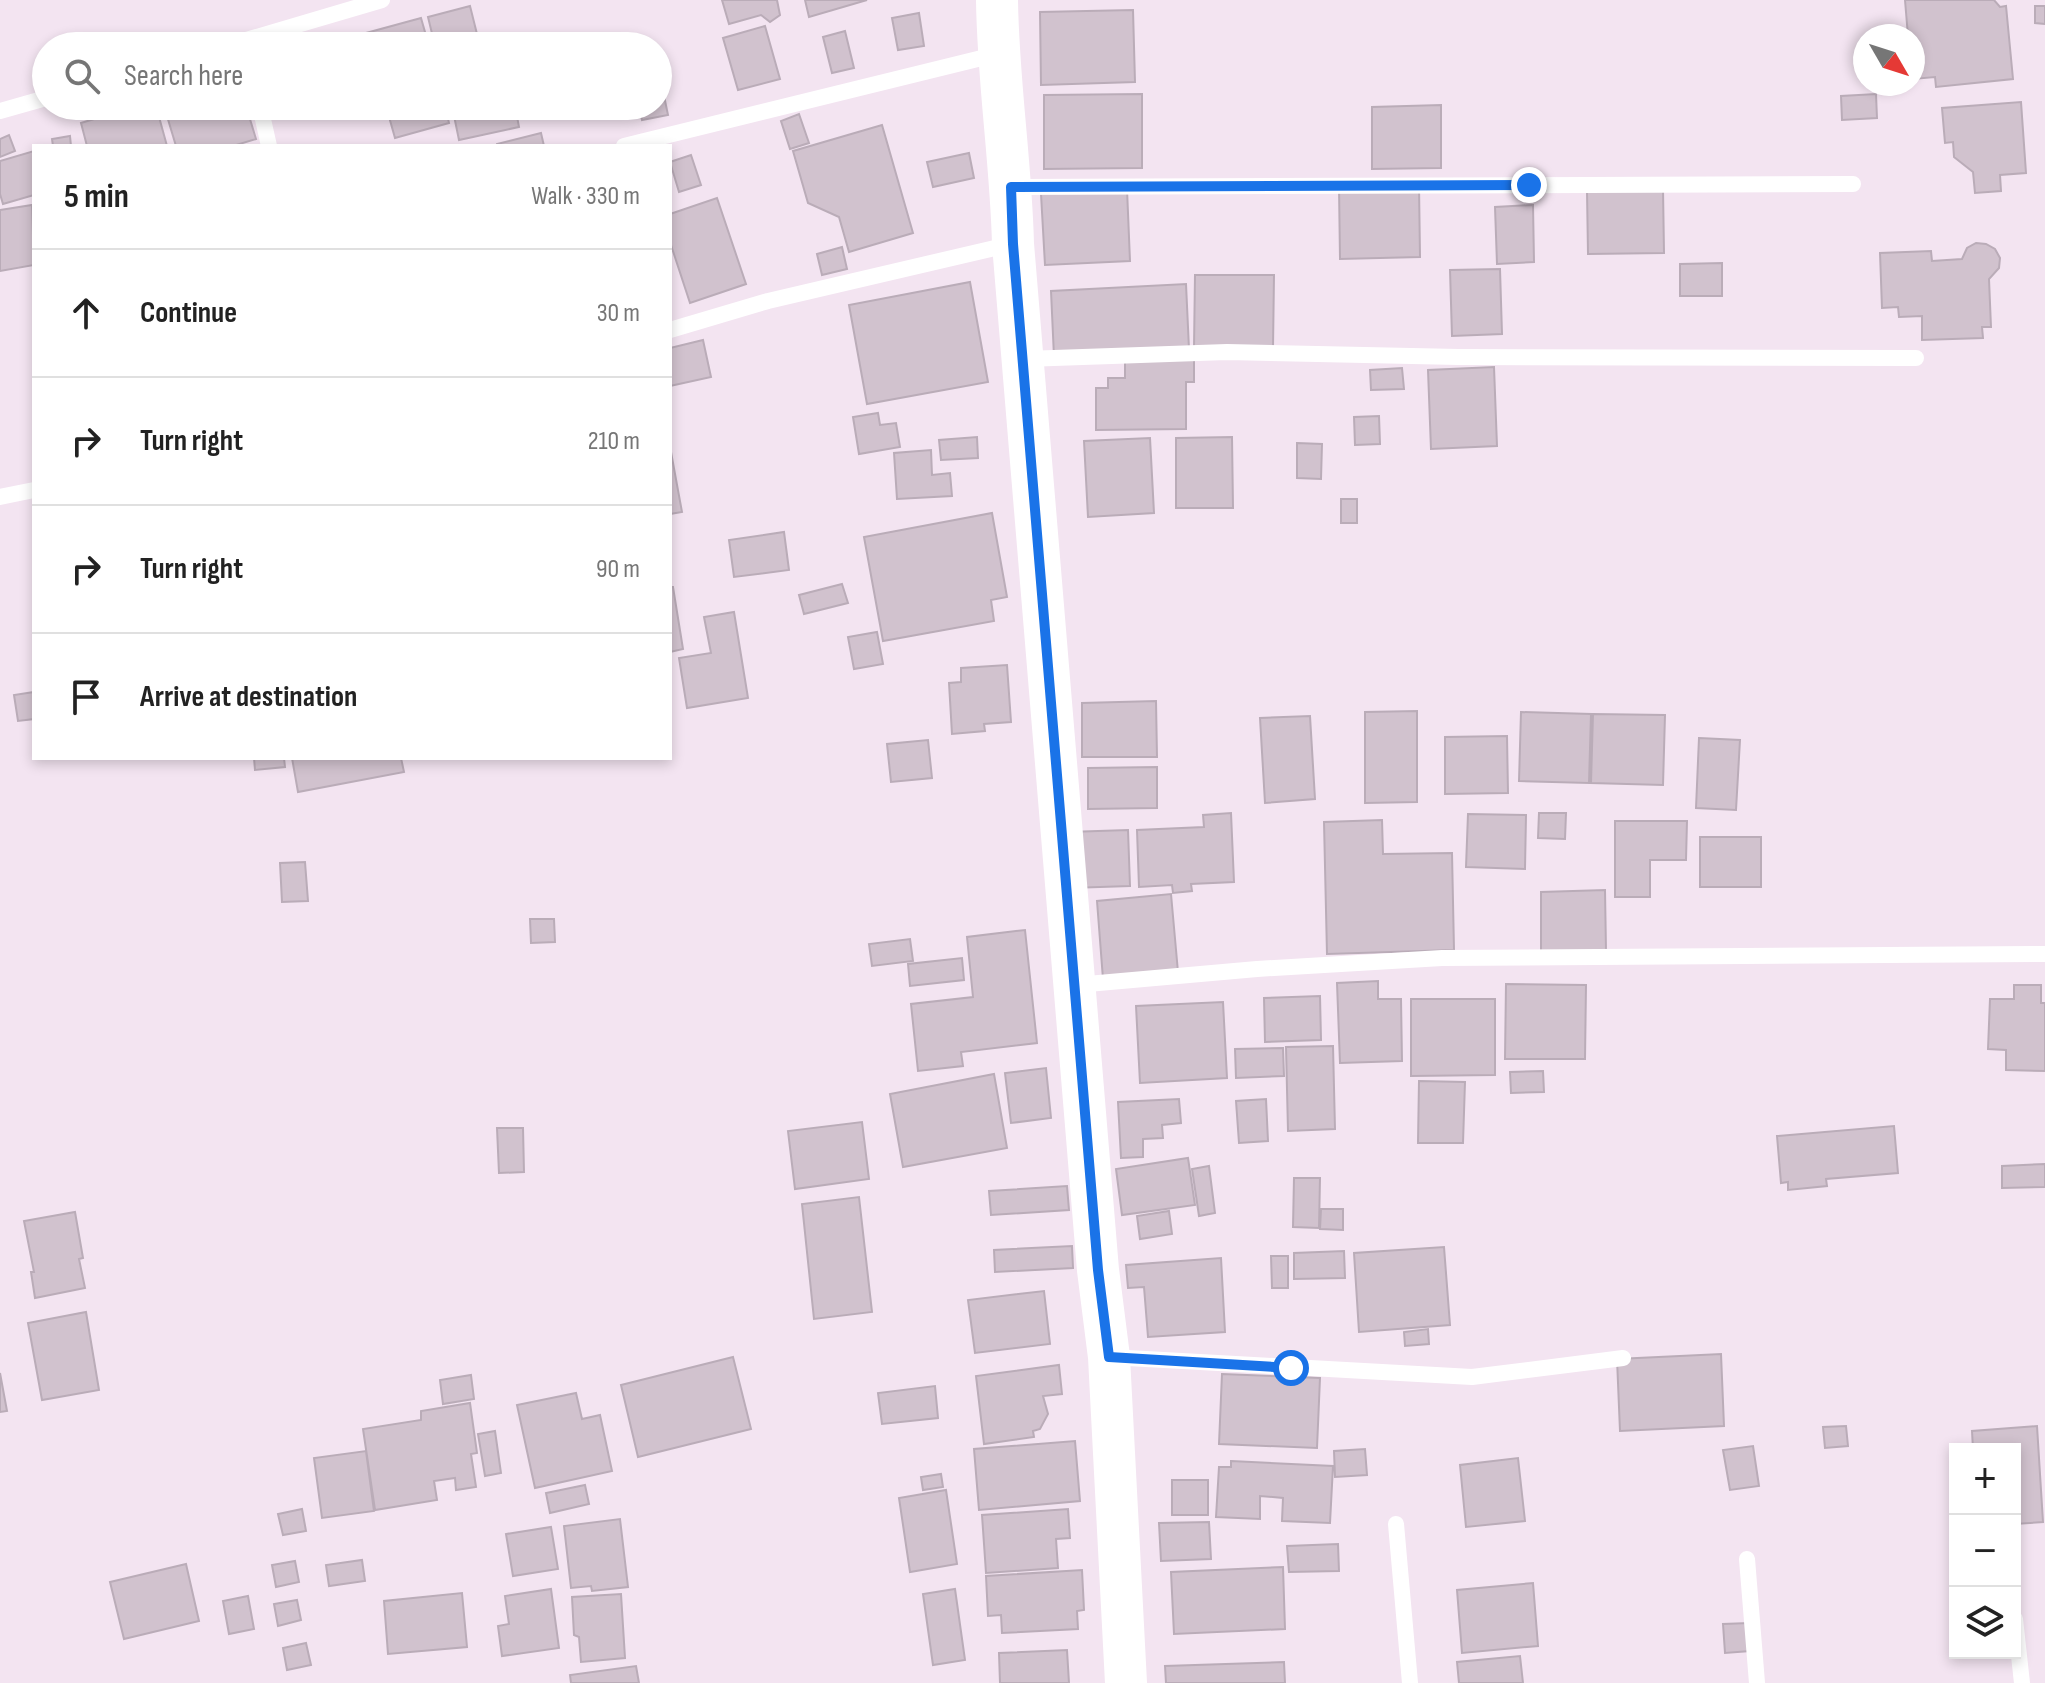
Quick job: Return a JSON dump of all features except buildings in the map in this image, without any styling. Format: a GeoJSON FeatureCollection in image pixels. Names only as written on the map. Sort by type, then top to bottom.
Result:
{"type":"FeatureCollection","features":[{"type":"Feature","properties":{"kind":"street"},"geometry":{"type":"LineString","coordinates":[[997,0],[998,54],[1011,187],[1013,244],[1025,359],[1098,1270],[1109,1357],[1126,1683]]}},
{"type":"Feature","properties":{"kind":"lane"},"geometry":{"type":"LineString","coordinates":[[280,32],[382,0]]}},
{"type":"Feature","properties":{"kind":"lane"},"geometry":{"type":"LineString","coordinates":[[632,144],[998,54]]}},
{"type":"Feature","properties":{"kind":"lane"},"geometry":{"type":"LineString","coordinates":[[0,111],[32,102]]}},
{"type":"Feature","properties":{"kind":"lane"},"geometry":{"type":"LineString","coordinates":[[263,120],[269,144]]}},
{"type":"Feature","properties":{"kind":"lane"},"geometry":{"type":"LineString","coordinates":[[1011,187],[1853,184]]}},
{"type":"Feature","properties":{"kind":"lane"},"geometry":{"type":"LineString","coordinates":[[672,329],[768,301],[1013,244]]}},
{"type":"Feature","properties":{"kind":"lane"},"geometry":{"type":"LineString","coordinates":[[1025,359],[1227,352],[1459,357],[1916,358]]}},
{"type":"Feature","properties":{"kind":"lane"},"geometry":{"type":"LineString","coordinates":[[0,497],[32,490]]}},
{"type":"Feature","properties":{"kind":"lane"},"geometry":{"type":"LineString","coordinates":[[1076,985],[1257,969],[1442,958],[2045,954]]}},
{"type":"Feature","properties":{"kind":"lane"},"geometry":{"type":"LineString","coordinates":[[1109,1357],[1472,1377],[1623,1358]]}},
{"type":"Feature","properties":{"kind":"lane"},"geometry":{"type":"LineString","coordinates":[[1396,1524],[1410,1683]]}},
{"type":"Feature","properties":{"kind":"lane"},"geometry":{"type":"LineString","coordinates":[[1747,1559],[1757,1683]]}},
{"type":"Feature","properties":{"kind":"lane"},"geometry":{"type":"LineString","coordinates":[[2019,1659],[2022,1683]]}},
{"type":"Feature","properties":{"kind":"route"},"geometry":{"type":"LineString","coordinates":[[1291,1368],[1109,1357],[1098,1270],[1025,359],[1013,244],[1011,187],[1529,185]]}}]}
